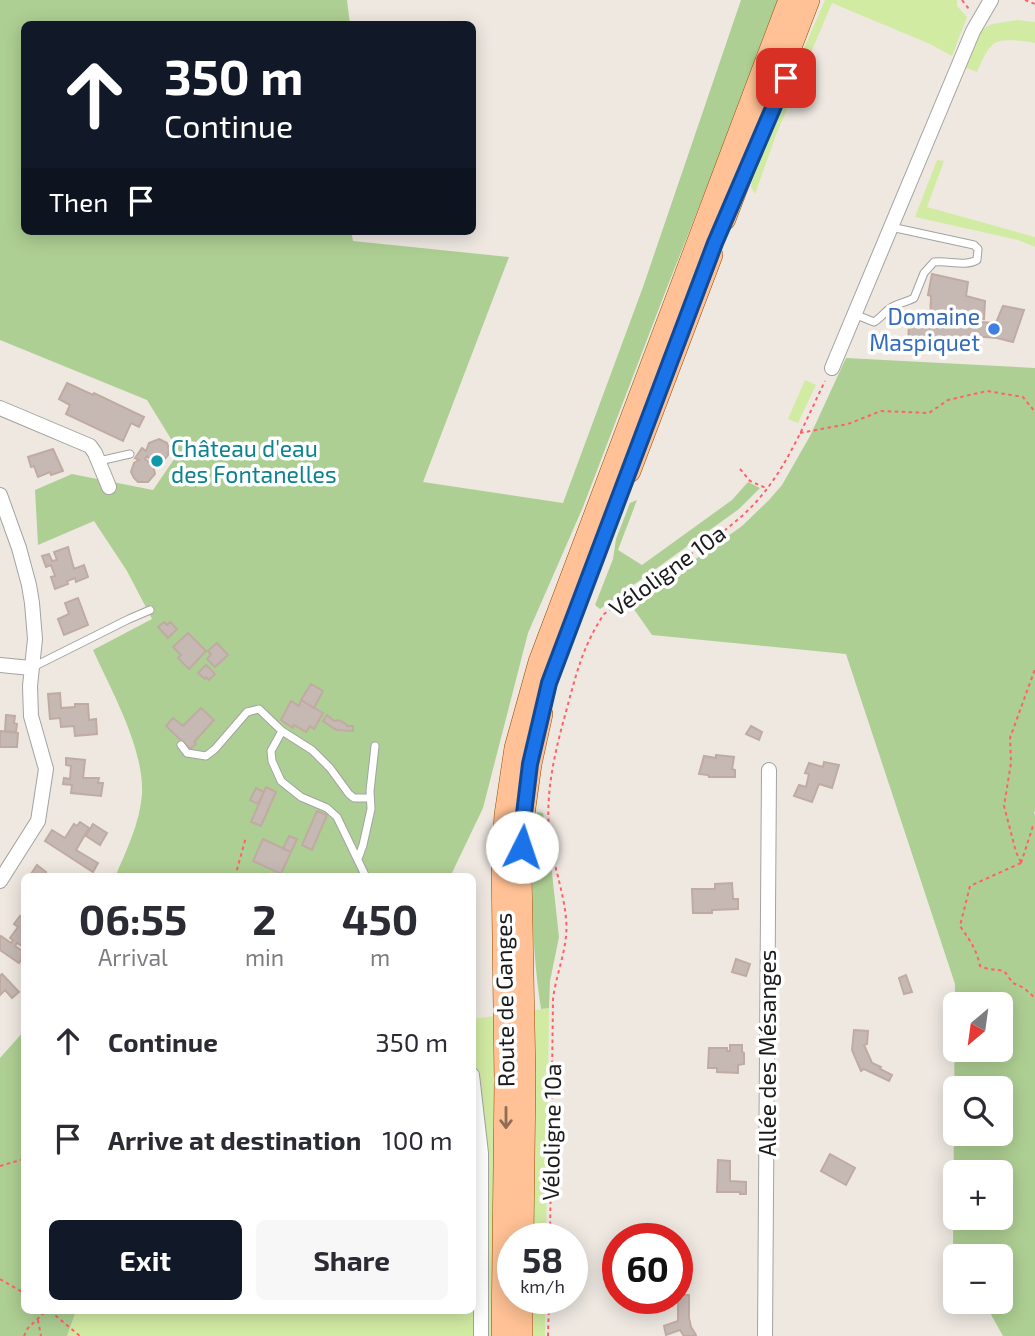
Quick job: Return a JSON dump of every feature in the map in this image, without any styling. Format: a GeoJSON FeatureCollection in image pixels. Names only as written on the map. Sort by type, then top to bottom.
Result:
{"type":"FeatureCollection","features":[{"type":"Feature","properties":{"kind":"main road","name":"Route de Ganges"},"geometry":{"type":"LineString","coordinates":[[503,1336],[506,1081],[503,864],[506,816],[516,748],[540,662],[790,0]]}},
{"type":"Feature","properties":{"kind":"main road","name":"Route de Ganges"},"geometry":{"type":"LineString","coordinates":[[522,1223],[524,1077],[520,872],[523,822],[534,741],[549,683],[567,632],[808,0]]}},
{"type":"Feature","properties":{"kind":"main road"},"geometry":{"type":"LineString","coordinates":[[715,243],[819,0]]}},
{"type":"Feature","properties":{"kind":"main road"},"geometry":{"type":"LineString","coordinates":[[521,1314],[521,1336]]}},
{"type":"Feature","properties":{"kind":"street"},"geometry":{"type":"LineString","coordinates":[[973,31],[979,0]]}},
{"type":"Feature","properties":{"kind":"street"},"geometry":{"type":"LineString","coordinates":[[832,368],[973,31],[991,0]]}},
{"type":"Feature","properties":{"kind":"street"},"geometry":{"type":"LineString","coordinates":[[0,408],[90,446],[109,487]]}},
{"type":"Feature","properties":{"kind":"street"},"geometry":{"type":"LineString","coordinates":[[0,495],[29,585],[34,621],[31,716],[46,769],[38,821],[0,880]]}},
{"type":"Feature","properties":{"kind":"street"},"geometry":{"type":"LineString","coordinates":[[0,664],[31,668]]}},
{"type":"Feature","properties":{"kind":"street","name":"Allée des Mésanges"},"geometry":{"type":"LineString","coordinates":[[765,1336],[769,770]]}},
{"type":"Feature","properties":{"kind":"street"},"geometry":{"type":"LineString","coordinates":[[476,1110],[481,1153],[481,1336]]}},
{"type":"Feature","properties":{"kind":"lane"},"geometry":{"type":"LineString","coordinates":[[854,314],[874,321],[894,305],[911,301],[924,273],[934,262],[968,264],[977,260],[978,249],[974,245],[890,227]]}},
{"type":"Feature","properties":{"kind":"lane"},"geometry":{"type":"LineString","coordinates":[[99,461],[130,454]]}},
{"type":"Feature","properties":{"kind":"lane"},"geometry":{"type":"LineString","coordinates":[[31,668],[149,610]]}},
{"type":"Feature","properties":{"kind":"lane"},"geometry":{"type":"LineString","coordinates":[[181,745],[187,752],[206,756],[247,712],[259,709],[282,731],[312,750],[330,768],[349,794],[354,798],[370,798]]}},
{"type":"Feature","properties":{"kind":"lane"},"geometry":{"type":"LineString","coordinates":[[282,731],[271,751],[272,761],[281,781],[302,797],[327,807],[337,817],[364,873]]}},
{"type":"Feature","properties":{"kind":"lane"},"geometry":{"type":"LineString","coordinates":[[358,859],[371,809],[375,746]]}},
{"type":"Feature","properties":{"kind":"path"},"geometry":{"type":"LineString","coordinates":[[1025,0],[1035,4]]}},
{"type":"Feature","properties":{"kind":"path","name":"Véloligne 10a"},"geometry":{"type":"LineString","coordinates":[[550,1223],[553,999],[566,939],[567,921],[550,838],[549,804],[552,767],[581,656],[604,614],[705,544],[757,501],[780,469],[832,368]]}},
{"type":"Feature","properties":{"kind":"path"},"geometry":{"type":"LineString","coordinates":[[800,433],[848,424],[881,411],[929,413],[948,400],[987,391],[1023,397],[1035,412]]}},
{"type":"Feature","properties":{"kind":"path"},"geometry":{"type":"LineString","coordinates":[[740,469],[750,481],[766,488]]}},
{"type":"Feature","properties":{"kind":"path"},"geometry":{"type":"LineString","coordinates":[[1021,863],[1004,807],[1011,763],[1010,738],[1035,669]]}},
{"type":"Feature","properties":{"kind":"path"},"geometry":{"type":"LineString","coordinates":[[1035,825],[1021,863],[970,886],[960,926],[978,955],[980,966],[986,970],[995,968],[1004,971],[1013,983],[1035,998]]}},
{"type":"Feature","properties":{"kind":"path"},"geometry":{"type":"LineString","coordinates":[[236,873],[246,837]]}},
{"type":"Feature","properties":{"kind":"path"},"geometry":{"type":"LineString","coordinates":[[0,1166],[21,1159]]}},
{"type":"Feature","properties":{"kind":"path"},"geometry":{"type":"LineString","coordinates":[[0,1279],[21,1291]]}},
{"type":"Feature","properties":{"kind":"path"},"geometry":{"type":"LineString","coordinates":[[24,1336],[28,1328],[44,1314]]}},
{"type":"Feature","properties":{"kind":"path"},"geometry":{"type":"LineString","coordinates":[[52,1314],[80,1336]]}},
{"type":"Feature","properties":{"kind":"path"},"geometry":{"type":"LineString","coordinates":[[548,1336],[549,1314]]}},
{"type":"Feature","properties":{"kind":"path"},"geometry":{"type":"LineString","coordinates":[[37,1319],[41,1336]]}},
{"type":"Feature","properties":{"kind":"green space"},"geometry":{"type":"Polygon","coordinates":[[[0,0],[347,0],[350,21],[21,21],[21,235],[352,235],[353,241],[509,257],[423,482],[563,503],[643,287],[741,0],[779,0],[583,507],[528,633],[483,808],[452,873],[117,873],[138,816],[142,794],[141,776],[125,720],[93,650],[152,619],[127,571],[94,521],[38,545],[35,490],[72,474],[153,490],[179,452],[147,400],[0,340],[0,0]]]}},
{"type":"Feature","properties":{"kind":"green space"},"geometry":{"type":"Polygon","coordinates":[[[825,0],[957,0],[957,6],[967,17],[952,56],[832,3],[776,135],[755,194],[751,187],[752,177],[778,108],[825,0]]]}},
{"type":"Feature","properties":{"kind":"green space"},"geometry":{"type":"Polygon","coordinates":[[[1017,20],[1035,22],[1035,43],[998,41],[984,56],[977,72],[964,67],[979,31],[992,24],[1017,20]]]}},
{"type":"Feature","properties":{"kind":"green space"},"geometry":{"type":"Polygon","coordinates":[[[937,160],[944,161],[927,207],[1035,237],[1035,247],[1018,240],[915,217],[937,160]]]}},
{"type":"Feature","properties":{"kind":"green space"},"geometry":{"type":"Polygon","coordinates":[[[846,358],[1035,368],[1035,1336],[1003,1336],[991,1314],[1013,1314],[1013,1244],[953,1244],[953,1230],[1013,1230],[1013,1160],[954,1160],[954,1146],[1013,1146],[1013,1076],[954,1076],[954,1062],[1013,1062],[1013,992],[955,992],[955,984],[846,654],[652,635],[631,605],[742,526],[782,485],[810,436],[846,358]]]}},
{"type":"Feature","properties":{"kind":"green space"},"geometry":{"type":"Polygon","coordinates":[[[805,380],[816,385],[798,423],[788,419],[805,380]]]}},
{"type":"Feature","properties":{"kind":"green space"},"geometry":{"type":"Polygon","coordinates":[[[748,482],[760,488],[739,509],[600,609],[595,605],[630,503],[637,500],[618,550],[642,565],[732,500],[748,482]]]}},
{"type":"Feature","properties":{"kind":"green space"},"geometry":{"type":"Polygon","coordinates":[[[537,812],[543,813],[559,937],[550,981],[549,1008],[541,1009],[533,911],[537,812]]]}},
{"type":"Feature","properties":{"kind":"green space"},"geometry":{"type":"Polygon","coordinates":[[[549,1008],[546,1223],[497,1223],[497,1314],[545,1314],[545,1336],[67,1336],[75,1314],[476,1314],[476,1019],[549,1008]]]}},
{"type":"Feature","properties":{"kind":"green space"},"geometry":{"type":"Polygon","coordinates":[[[21,1034],[21,1314],[75,1314],[67,1336],[0,1336],[0,1058],[21,1034]]]}},
{"type":"Feature","properties":{"kind":"building"},"geometry":{"type":"Polygon","coordinates":[[[932,274],[968,282],[966,296],[985,301],[984,319],[980,318],[980,322],[996,323],[1003,306],[1024,310],[1013,342],[973,336],[972,347],[908,345],[909,322],[930,322],[931,296],[928,295],[932,274]]]}},
{"type":"Feature","properties":{"kind":"building"},"geometry":{"type":"Polygon","coordinates":[[[67,383],[144,417],[139,427],[131,423],[123,441],[66,414],[70,405],[59,399],[67,383]]]}},
{"type":"Feature","properties":{"kind":"building","name":"Château d'eau des Fontanelles"},"geometry":{"type":"Polygon","coordinates":[[[159,439],[167,443],[168,455],[157,462],[147,456],[145,459],[153,465],[155,474],[148,482],[138,482],[131,472],[134,463],[139,460],[135,458],[142,448],[146,451],[149,443],[159,439]]]}},
{"type":"Feature","properties":{"kind":"building"},"geometry":{"type":"Polygon","coordinates":[[[53,449],[63,471],[38,477],[28,457],[53,449]]]}},
{"type":"Feature","properties":{"kind":"building"},"geometry":{"type":"Polygon","coordinates":[[[68,547],[74,569],[84,565],[88,577],[76,582],[75,578],[55,589],[51,577],[55,576],[51,565],[46,567],[42,556],[49,554],[52,561],[57,560],[54,552],[68,547]]]}},
{"type":"Feature","properties":{"kind":"building"},"geometry":{"type":"Polygon","coordinates":[[[78,598],[88,625],[64,635],[58,619],[69,614],[65,603],[78,598]]]}},
{"type":"Feature","properties":{"kind":"building"},"geometry":{"type":"Polygon","coordinates":[[[164,622],[167,625],[170,622],[177,629],[168,638],[158,627],[164,622]]]}},
{"type":"Feature","properties":{"kind":"building"},"geometry":{"type":"Polygon","coordinates":[[[188,633],[206,651],[189,669],[178,658],[181,655],[173,647],[188,633]]]}},
{"type":"Feature","properties":{"kind":"building"},"geometry":{"type":"Polygon","coordinates":[[[217,643],[228,655],[215,667],[207,659],[211,654],[208,651],[217,643]]]}},
{"type":"Feature","properties":{"kind":"building"},"geometry":{"type":"Polygon","coordinates":[[[206,665],[215,674],[209,680],[198,673],[206,665]]]}},
{"type":"Feature","properties":{"kind":"building"},"geometry":{"type":"Polygon","coordinates":[[[311,684],[323,691],[314,708],[301,700],[311,684]]]}},
{"type":"Feature","properties":{"kind":"building"},"geometry":{"type":"Polygon","coordinates":[[[60,693],[61,708],[88,704],[89,720],[96,719],[97,734],[75,736],[74,726],[61,727],[60,718],[50,719],[48,694],[60,693]]]}},
{"type":"Feature","properties":{"kind":"building"},"geometry":{"type":"Polygon","coordinates":[[[301,700],[323,713],[314,729],[310,726],[306,732],[281,720],[291,701],[299,706],[301,700]]]}},
{"type":"Feature","properties":{"kind":"building"},"geometry":{"type":"Polygon","coordinates":[[[201,708],[214,720],[190,749],[166,726],[173,718],[183,726],[201,708]]]}},
{"type":"Feature","properties":{"kind":"building"},"geometry":{"type":"Polygon","coordinates":[[[6,715],[15,716],[16,732],[5,731],[6,715]]]}},
{"type":"Feature","properties":{"kind":"building"},"geometry":{"type":"Polygon","coordinates":[[[327,715],[334,721],[339,720],[347,726],[353,726],[353,731],[333,728],[323,721],[327,715]]]}},
{"type":"Feature","properties":{"kind":"building"},"geometry":{"type":"Polygon","coordinates":[[[751,726],[762,732],[759,740],[746,734],[751,726]]]}},
{"type":"Feature","properties":{"kind":"building"},"geometry":{"type":"Polygon","coordinates":[[[0,731],[18,733],[17,747],[0,747],[0,731]]]}},
{"type":"Feature","properties":{"kind":"building"},"geometry":{"type":"Polygon","coordinates":[[[716,755],[734,757],[732,769],[735,770],[735,777],[709,777],[699,774],[704,756],[716,758],[716,755]]]}},
{"type":"Feature","properties":{"kind":"building"},"geometry":{"type":"Polygon","coordinates":[[[66,758],[85,760],[83,778],[99,778],[98,783],[103,783],[101,796],[71,793],[72,785],[63,784],[64,778],[70,779],[71,766],[66,765],[66,758]]]}},
{"type":"Feature","properties":{"kind":"building"},"geometry":{"type":"Polygon","coordinates":[[[824,762],[839,765],[832,788],[819,784],[812,802],[794,796],[799,785],[806,787],[809,774],[805,773],[809,763],[823,767],[824,762]]]}},
{"type":"Feature","properties":{"kind":"building"},"geometry":{"type":"Polygon","coordinates":[[[266,787],[276,792],[261,826],[251,822],[266,787]]]}},
{"type":"Feature","properties":{"kind":"building"},"geometry":{"type":"Polygon","coordinates":[[[256,788],[264,792],[258,804],[250,800],[256,788]]]}},
{"type":"Feature","properties":{"kind":"building"},"geometry":{"type":"Polygon","coordinates":[[[317,811],[327,815],[312,850],[302,845],[317,811]]]}},
{"type":"Feature","properties":{"kind":"building"},"geometry":{"type":"Polygon","coordinates":[[[80,822],[89,828],[76,850],[98,863],[93,872],[45,841],[52,830],[65,838],[74,824],[77,826],[80,822]]]}},
{"type":"Feature","properties":{"kind":"building"},"geometry":{"type":"Polygon","coordinates":[[[93,824],[107,833],[100,845],[86,836],[93,824]]]}},
{"type":"Feature","properties":{"kind":"building"},"geometry":{"type":"Polygon","coordinates":[[[289,836],[297,839],[291,852],[283,849],[289,836]]]}},
{"type":"Feature","properties":{"kind":"building"},"geometry":{"type":"Polygon","coordinates":[[[263,839],[291,852],[281,873],[253,861],[263,839]]]}},
{"type":"Feature","properties":{"kind":"building"},"geometry":{"type":"Polygon","coordinates":[[[37,865],[46,872],[46,873],[32,873],[37,865]]]}},
{"type":"Feature","properties":{"kind":"building"},"geometry":{"type":"Polygon","coordinates":[[[732,883],[733,899],[738,899],[738,909],[693,913],[692,889],[715,889],[715,884],[732,883]]]}},
{"type":"Feature","properties":{"kind":"building"},"geometry":{"type":"Polygon","coordinates":[[[21,917],[21,945],[17,943],[15,946],[21,950],[19,963],[0,950],[1,936],[11,943],[13,940],[10,938],[18,927],[14,924],[21,917]]]}},
{"type":"Feature","properties":{"kind":"building"},"geometry":{"type":"Polygon","coordinates":[[[736,959],[750,964],[746,976],[732,972],[736,959]]]}},
{"type":"Feature","properties":{"kind":"building"},"geometry":{"type":"Polygon","coordinates":[[[2,974],[19,992],[12,998],[5,990],[0,995],[2,974]]]}},
{"type":"Feature","properties":{"kind":"building"},"geometry":{"type":"Polygon","coordinates":[[[906,975],[912,992],[904,994],[899,978],[906,975]]]}},
{"type":"Feature","properties":{"kind":"building"},"geometry":{"type":"Polygon","coordinates":[[[854,1030],[868,1031],[867,1044],[864,1045],[872,1063],[892,1075],[889,1081],[864,1069],[861,1071],[852,1050],[854,1030]]]}},
{"type":"Feature","properties":{"kind":"building"},"geometry":{"type":"Polygon","coordinates":[[[730,1045],[742,1045],[744,1064],[738,1065],[738,1073],[717,1072],[717,1068],[708,1068],[709,1048],[727,1048],[727,1051],[730,1051],[730,1045]]]}},
{"type":"Feature","properties":{"kind":"building"},"geometry":{"type":"Polygon","coordinates":[[[830,1154],[855,1168],[846,1185],[821,1171],[830,1154]]]}},
{"type":"Feature","properties":{"kind":"building"},"geometry":{"type":"Polygon","coordinates":[[[718,1160],[730,1161],[730,1181],[746,1182],[746,1194],[717,1192],[718,1160]]]}},
{"type":"Feature","properties":{"kind":"building"},"geometry":{"type":"Polygon","coordinates":[[[678,1314],[689,1314],[691,1327],[696,1335],[684,1336],[680,1330],[666,1335],[664,1326],[678,1321],[678,1314]]]}},
{"type":"Feature","properties":{"kind":"place","name":"Domaine Maspiquet"},"geometry":{"type":"Point","coordinates":[994,329]}},
{"type":"Feature","properties":{"kind":"place","name":"Château d'eau des Fontanelles"},"geometry":{"type":"Point","coordinates":[157,461]}},
{"type":"Feature","properties":{"kind":"route"},"geometry":{"type":"LineString","coordinates":[[522,847],[530,764],[549,683],[715,243],[786,78]]}}]}
